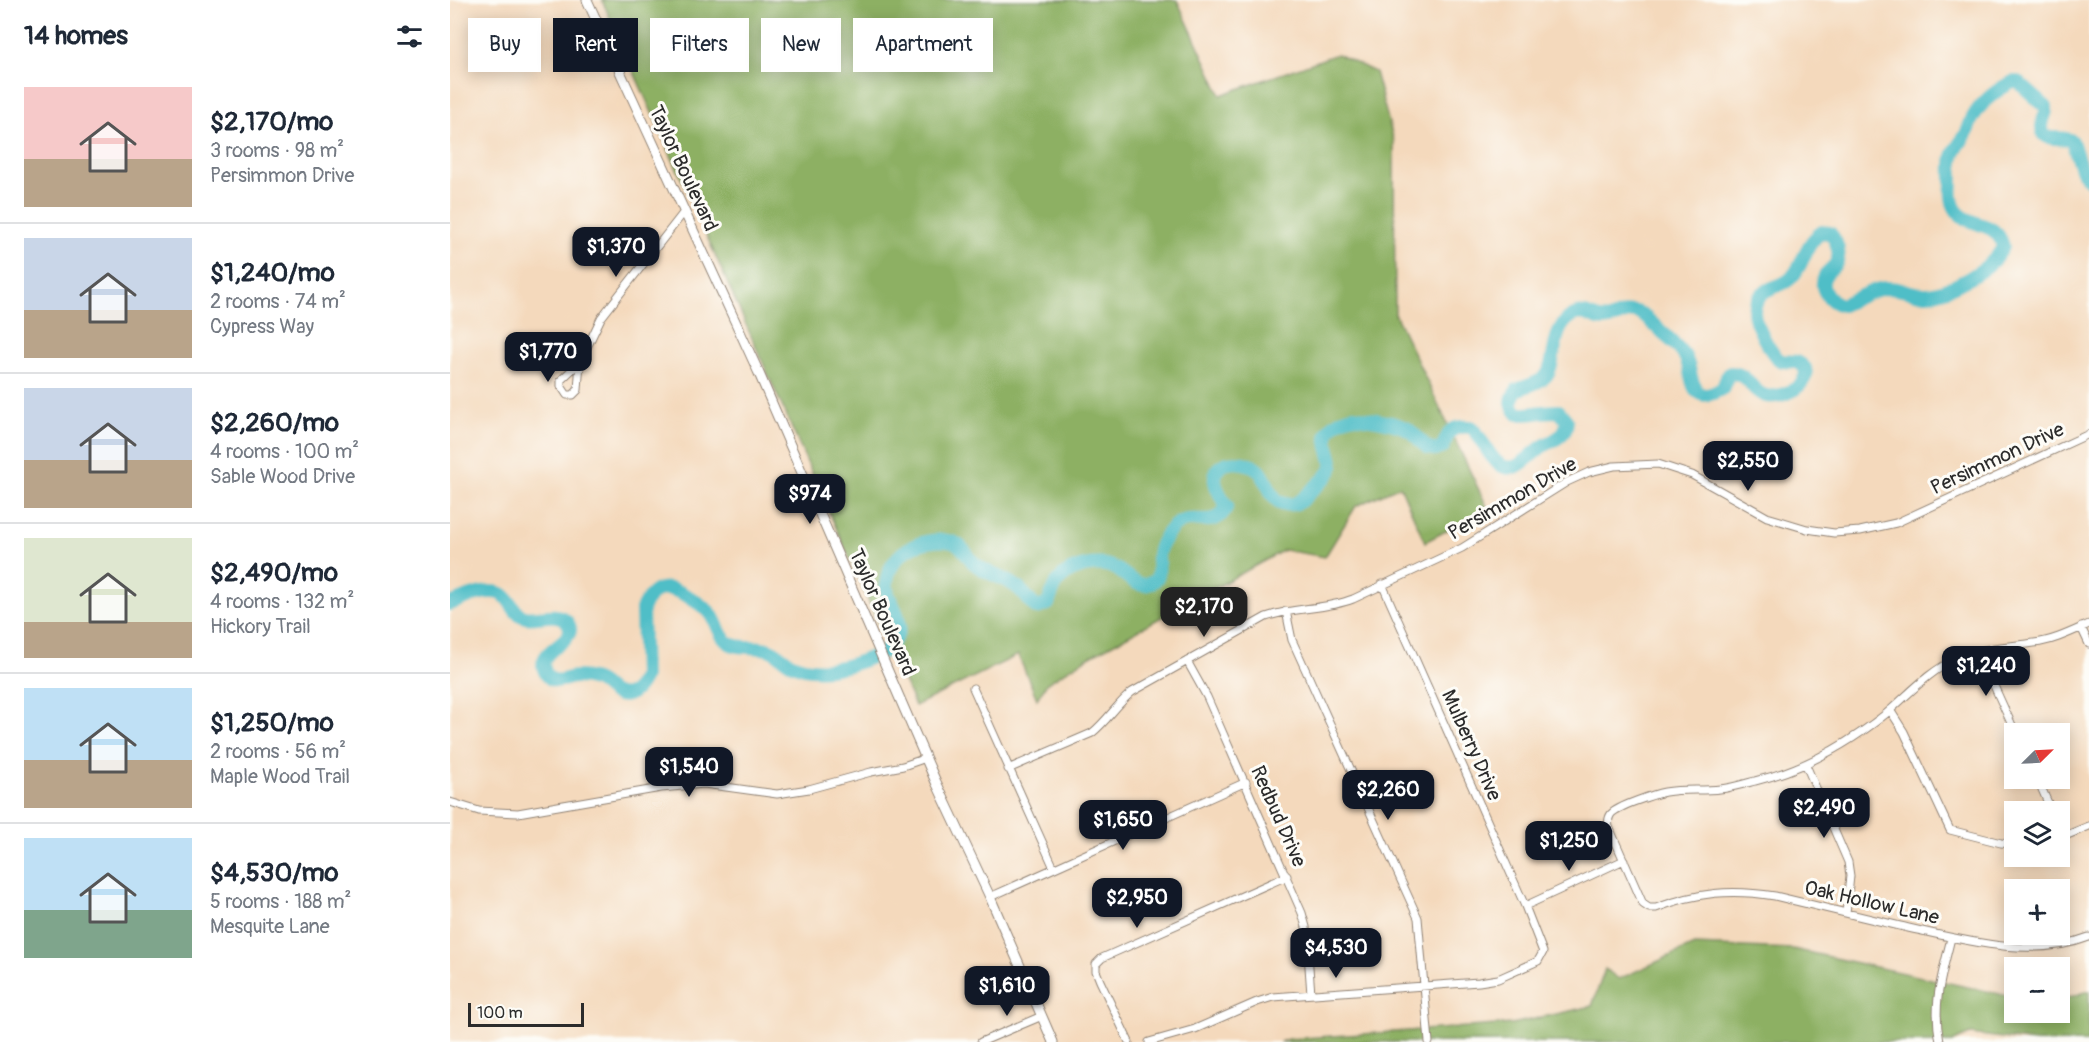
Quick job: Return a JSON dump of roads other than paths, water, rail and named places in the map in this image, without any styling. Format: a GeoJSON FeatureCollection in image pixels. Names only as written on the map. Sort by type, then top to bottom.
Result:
{"type":"FeatureCollection","features":[{"type":"Feature","properties":{"kind":"street","name":"Taylor Boulevard"},"geometry":{"type":"LineString","coordinates":[[587,0],[758,371],[926,758],[1053,1042]]}},
{"type":"Feature","properties":{"kind":"street"},"geometry":{"type":"LineString","coordinates":[[580,362],[601,318],[684,212]]}},
{"type":"Feature","properties":{"kind":"street","name":"Persimmon Drive"},"geometry":{"type":"LineString","coordinates":[[1008,769],[1092,733],[1132,692],[1266,617],[1286,611],[1340,604],[1462,548],[1567,482],[1589,472],[1614,466],[1658,464],[1692,475],[1767,517],[1807,529],[1834,533],[1851,532],[1896,523],[2089,434]]}},
{"type":"Feature","properties":{"kind":"street","name":"Mulberry Drive"},"geometry":{"type":"LineString","coordinates":[[1382,584],[1525,906],[1543,952],[1538,961],[1498,979],[1425,987]]}},
{"type":"Feature","properties":{"kind":"street"},"geometry":{"type":"LineString","coordinates":[[1286,611],[1292,640],[1419,918],[1429,1042]]}},
{"type":"Feature","properties":{"kind":"street"},"geometry":{"type":"LineString","coordinates":[[1525,906],[1624,860],[1609,826],[1608,819],[1612,812],[1648,796],[1667,791],[1721,789],[1774,776],[1806,765],[1839,748],[1890,710],[1914,686],[1958,658],[2005,645],[2035,643],[2059,638],[2089,624]]}},
{"type":"Feature","properties":{"kind":"street"},"geometry":{"type":"LineString","coordinates":[[2081,627],[2089,644]]}},
{"type":"Feature","properties":{"kind":"street"},"geometry":{"type":"LineString","coordinates":[[1981,651],[1985,666],[2011,723]]}},
{"type":"Feature","properties":{"kind":"street","name":"Redbud Drive"},"geometry":{"type":"LineString","coordinates":[[1187,661],[1207,697],[1246,782],[1287,876],[1306,927],[1311,994]]}},
{"type":"Feature","properties":{"kind":"street"},"geometry":{"type":"LineString","coordinates":[[972,688],[1054,868]]}},
{"type":"Feature","properties":{"kind":"street"},"geometry":{"type":"LineString","coordinates":[[1890,710],[1905,732],[1950,830],[2004,843]]}},
{"type":"Feature","properties":{"kind":"street"},"geometry":{"type":"LineString","coordinates":[[450,802],[479,811],[518,813],[661,788],[704,784],[777,794],[808,789],[903,766],[926,758]]}},
{"type":"Feature","properties":{"kind":"street"},"geometry":{"type":"LineString","coordinates":[[1806,765],[1848,862],[1850,883],[1846,913]]}},
{"type":"Feature","properties":{"kind":"street"},"geometry":{"type":"LineString","coordinates":[[990,897],[1246,782]]}},
{"type":"Feature","properties":{"kind":"street"},"geometry":{"type":"LineString","coordinates":[[2070,834],[2089,826]]}},
{"type":"Feature","properties":{"kind":"street","name":"Oak Hollow Lane"},"geometry":{"type":"LineString","coordinates":[[1624,860],[1643,904],[1649,908],[1700,895],[1748,892],[1775,896],[1951,938],[2003,947],[2058,944],[2089,937]]}},
{"type":"Feature","properties":{"kind":"street"},"geometry":{"type":"LineString","coordinates":[[1129,1042],[1100,981],[1096,964],[1102,958],[1287,876]]}},
{"type":"Feature","properties":{"kind":"street"},"geometry":{"type":"LineString","coordinates":[[1940,1042],[1936,1020],[1938,991],[1951,938]]}},
{"type":"Feature","properties":{"kind":"street"},"geometry":{"type":"LineString","coordinates":[[1149,1042],[1195,1029],[1273,997],[1425,987]]}},
{"type":"Feature","properties":{"kind":"street"},"geometry":{"type":"LineString","coordinates":[[981,1042],[1042,1016]]}},
{"type":"Feature","properties":{"kind":"waterway"},"geometry":{"type":"LineString","coordinates":[[883,652],[895,638],[899,629],[897,616],[888,594],[887,579],[892,565],[908,549],[934,541],[955,543],[979,567],[1017,587],[1037,608],[1048,604],[1052,591],[1065,574],[1086,566],[1109,566],[1139,584],[1148,584],[1157,577],[1159,550],[1164,538],[1172,528],[1187,520],[1216,518],[1227,506],[1215,481],[1215,474],[1222,465],[1234,462],[1253,466],[1259,470],[1278,501],[1285,504],[1296,503],[1329,473],[1332,463],[1327,441],[1328,433],[1336,423],[1349,417],[1382,421],[1403,427],[1432,449],[1443,447],[1452,430],[1471,427],[1495,461],[1509,468],[1517,466],[1565,431],[1567,421],[1559,411],[1518,414],[1513,408],[1512,400],[1517,390],[1546,376],[1552,363],[1561,327],[1574,315],[1583,314],[1604,320],[1630,312],[1643,315],[1684,355],[1694,386],[1697,392],[1703,395],[1723,388],[1730,373],[1738,374],[1760,393],[1767,396],[1776,396],[1792,390],[1806,375],[1805,368],[1798,362],[1783,361],[1776,357],[1760,330],[1754,312],[1758,299],[1764,292],[1785,283],[1792,277],[1808,248],[1822,232],[1830,233],[1837,246],[1838,254],[1836,263],[1823,281],[1824,290],[1833,301],[1842,305],[1885,288],[1922,294],[1947,289],[1970,278],[1998,254],[2003,246],[2000,237],[1989,228],[1963,217],[1955,208],[1952,194],[1952,163],[1954,152],[1980,107],[2001,88],[2013,82],[2018,82],[2046,107],[2042,123],[2043,132],[2049,137],[2072,141],[2081,169],[2089,180]]}},
{"type":"Feature","properties":{"kind":"waterway"},"geometry":{"type":"LineString","coordinates":[[450,604],[474,595],[493,592],[503,595],[517,612],[525,617],[554,616],[564,619],[570,630],[568,636],[549,652],[545,659],[543,666],[547,675],[553,680],[576,677],[593,679],[613,693],[624,696],[639,686],[644,677],[642,609],[651,595],[668,588],[689,597],[709,611],[724,638],[731,644],[770,650],[800,667],[833,668],[854,664],[874,656]]}}]}
